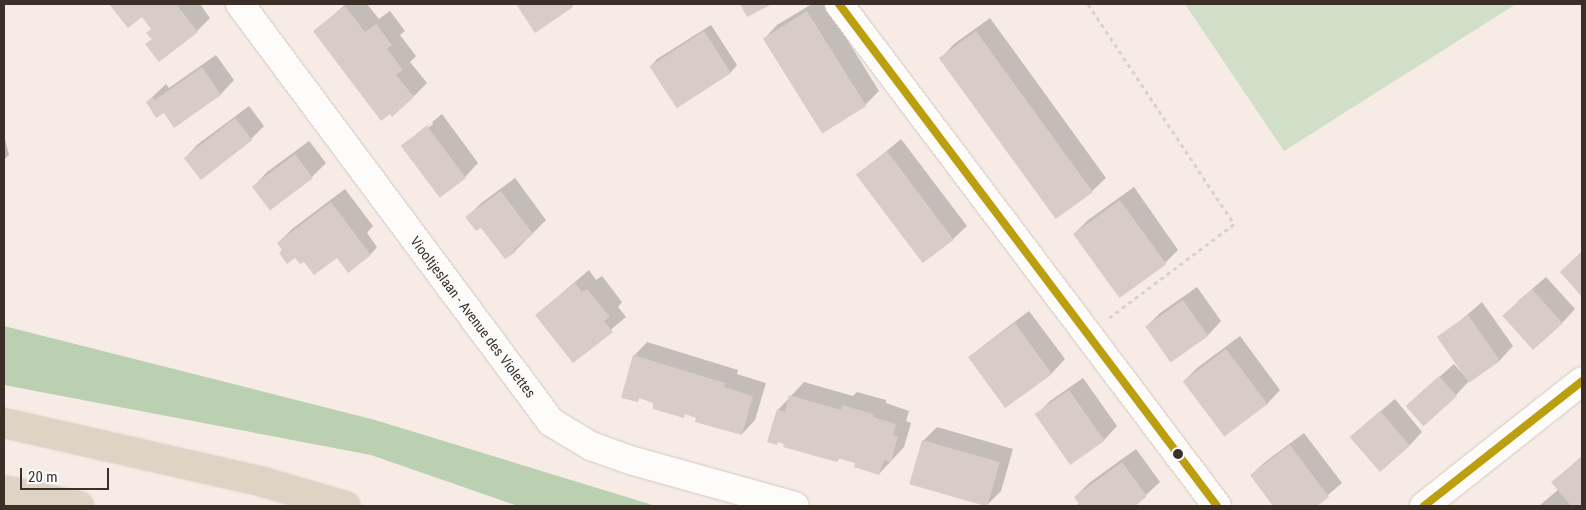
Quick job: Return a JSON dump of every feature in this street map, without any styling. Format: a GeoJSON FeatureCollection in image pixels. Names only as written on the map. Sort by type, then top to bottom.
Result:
{"type":"FeatureCollection","features":[{"type":"Feature","properties":{"kind":"highway"},"geometry":{"type":"LineString","coordinates":[[4,423],[263,482],[346,506]]}},
{"type":"Feature","properties":{"kind":"highway"},"geometry":{"type":"LineString","coordinates":[[4,490],[79,506]]}},
{"type":"Feature","properties":{"kind":"street","name":"Viooltjeslaan - Avenue des Violettes"},"geometry":{"type":"LineString","coordinates":[[240,4],[551,422],[591,446],[630,460],[795,506]]}},
{"type":"Feature","properties":{"kind":"street"},"geometry":{"type":"LineString","coordinates":[[840,4],[1086,335],[1217,506]]}},
{"type":"Feature","properties":{"kind":"street"},"geometry":{"type":"LineString","coordinates":[[1424,506],[1582,381]]}},
{"type":"Feature","properties":{"kind":"path"},"geometry":{"type":"LineString","coordinates":[[1086,335],[1234,224],[1088,4]]}},
{"type":"Feature","properties":{"kind":"green space"},"geometry":{"type":"Polygon","coordinates":[[[1185,4],[1516,4],[1284,151],[1185,4]]]}},
{"type":"Feature","properties":{"kind":"green space"},"geometry":{"type":"Polygon","coordinates":[[[4,326],[375,420],[656,506],[518,506],[371,455],[4,385],[4,326]]]}},
{"type":"Feature","properties":{"kind":"building"},"geometry":{"type":"Polygon","coordinates":[[[109,4],[176,4],[198,32],[159,62],[145,44],[152,39],[146,33],[151,29],[142,17],[128,28],[109,4]]]}},
{"type":"Feature","properties":{"kind":"building"},"geometry":{"type":"Polygon","coordinates":[[[516,4],[571,4],[573,7],[535,33],[516,4]]]}},
{"type":"Feature","properties":{"kind":"building"},"geometry":{"type":"Polygon","coordinates":[[[740,4],[772,4],[747,17],[740,4]]]}},
{"type":"Feature","properties":{"kind":"building"},"geometry":{"type":"Polygon","coordinates":[[[345,6],[365,32],[376,24],[392,45],[387,49],[403,70],[396,75],[414,97],[392,117],[390,114],[381,121],[313,31],[345,6]]]}},
{"type":"Feature","properties":{"kind":"building"},"geometry":{"type":"Polygon","coordinates":[[[807,11],[866,106],[822,134],[763,39],[807,11]]]}},
{"type":"Feature","properties":{"kind":"building"},"geometry":{"type":"Polygon","coordinates":[[[704,31],[731,73],[677,108],[649,66],[704,31]]]}},
{"type":"Feature","properties":{"kind":"building"},"geometry":{"type":"Polygon","coordinates":[[[976,31],[1093,192],[1056,219],[939,58],[976,31]]]}},
{"type":"Feature","properties":{"kind":"building"},"geometry":{"type":"Polygon","coordinates":[[[202,67],[221,95],[174,128],[164,113],[156,118],[146,102],[152,97],[155,100],[202,67]]]}},
{"type":"Feature","properties":{"kind":"building"},"geometry":{"type":"Polygon","coordinates":[[[235,118],[252,140],[201,180],[184,158],[235,118]]]}},
{"type":"Feature","properties":{"kind":"building"},"geometry":{"type":"Polygon","coordinates":[[[427,126],[466,178],[440,198],[401,146],[427,126]]]}},
{"type":"Feature","properties":{"kind":"building"},"geometry":{"type":"Polygon","coordinates":[[[887,151],[954,240],[923,263],[856,174],[887,151]]]}},
{"type":"Feature","properties":{"kind":"building"},"geometry":{"type":"Polygon","coordinates":[[[295,154],[313,178],[270,210],[252,186],[295,154]]]}},
{"type":"Feature","properties":{"kind":"building"},"geometry":{"type":"Polygon","coordinates":[[[501,191],[533,234],[514,249],[516,252],[505,259],[481,228],[476,231],[465,217],[501,191]]]}},
{"type":"Feature","properties":{"kind":"building"},"geometry":{"type":"Polygon","coordinates":[[[1120,200],[1166,264],[1120,298],[1073,234],[1120,200]]]}},
{"type":"Feature","properties":{"kind":"building"},"geometry":{"type":"Polygon","coordinates":[[[331,202],[371,255],[348,273],[337,258],[314,275],[304,262],[300,264],[295,258],[287,264],[279,253],[282,250],[277,243],[331,202]]]}},
{"type":"Feature","properties":{"kind":"building"},"geometry":{"type":"Polygon","coordinates":[[[1582,251],[1582,297],[1560,272],[1582,251]]]}},
{"type":"Feature","properties":{"kind":"building"},"geometry":{"type":"Polygon","coordinates":[[[575,283],[582,292],[587,289],[610,317],[604,321],[613,332],[573,363],[535,315],[575,283]]]}},
{"type":"Feature","properties":{"kind":"building"},"geometry":{"type":"Polygon","coordinates":[[[1532,289],[1563,323],[1533,350],[1502,316],[1532,289]]]}},
{"type":"Feature","properties":{"kind":"building"},"geometry":{"type":"Polygon","coordinates":[[[1183,300],[1208,336],[1171,362],[1145,326],[1183,300]]]}},
{"type":"Feature","properties":{"kind":"building"},"geometry":{"type":"Polygon","coordinates":[[[1468,315],[1500,361],[1469,383],[1437,337],[1468,315]]]}},
{"type":"Feature","properties":{"kind":"building"},"geometry":{"type":"Polygon","coordinates":[[[1015,323],[1052,374],[1005,408],[968,357],[1015,323]]]}},
{"type":"Feature","properties":{"kind":"building"},"geometry":{"type":"Polygon","coordinates":[[[1226,349],[1268,404],[1224,437],[1183,381],[1226,349]]]}},
{"type":"Feature","properties":{"kind":"building"},"geometry":{"type":"Polygon","coordinates":[[[633,355],[725,383],[724,387],[753,396],[742,435],[695,422],[696,418],[685,414],[684,418],[653,409],[653,403],[639,398],[638,402],[621,398],[633,355]]]}},
{"type":"Feature","properties":{"kind":"building"},"geometry":{"type":"Polygon","coordinates":[[[1439,376],[1457,396],[1424,426],[1406,406],[1439,376]]]}},
{"type":"Feature","properties":{"kind":"building"},"geometry":{"type":"Polygon","coordinates":[[[1069,390],[1105,441],[1070,465],[1035,414],[1069,390]]]}},
{"type":"Feature","properties":{"kind":"building"},"geometry":{"type":"Polygon","coordinates":[[[789,395],[841,410],[842,405],[873,414],[873,417],[896,424],[893,435],[898,436],[891,462],[884,460],[879,475],[854,467],[855,463],[838,458],[837,462],[783,447],[784,444],[777,442],[777,445],[767,442],[777,409],[785,412],[789,395]]]}},
{"type":"Feature","properties":{"kind":"building"},"geometry":{"type":"Polygon","coordinates":[[[1380,411],[1410,446],[1380,472],[1350,437],[1380,411]]]}},
{"type":"Feature","properties":{"kind":"building"},"geometry":{"type":"Polygon","coordinates":[[[922,440],[1000,462],[987,506],[909,484],[922,440]]]}},
{"type":"Feature","properties":{"kind":"building"},"geometry":{"type":"Polygon","coordinates":[[[1290,445],[1329,497],[1317,506],[1273,506],[1250,475],[1290,445]]]}},
{"type":"Feature","properties":{"kind":"building"},"geometry":{"type":"Polygon","coordinates":[[[1582,457],[1582,506],[1571,506],[1551,482],[1582,457]]]}},
{"type":"Feature","properties":{"kind":"building"},"geometry":{"type":"Polygon","coordinates":[[[1122,462],[1147,496],[1135,506],[1075,506],[1079,504],[1074,497],[1122,462]]]}},
{"type":"Feature","properties":{"kind":"transit line"},"geometry":{"type":"LineString","coordinates":[[839,4],[1217,506]]}},
{"type":"Feature","properties":{"kind":"transit line"},"geometry":{"type":"LineString","coordinates":[[1424,506],[1582,381]]}}]}
